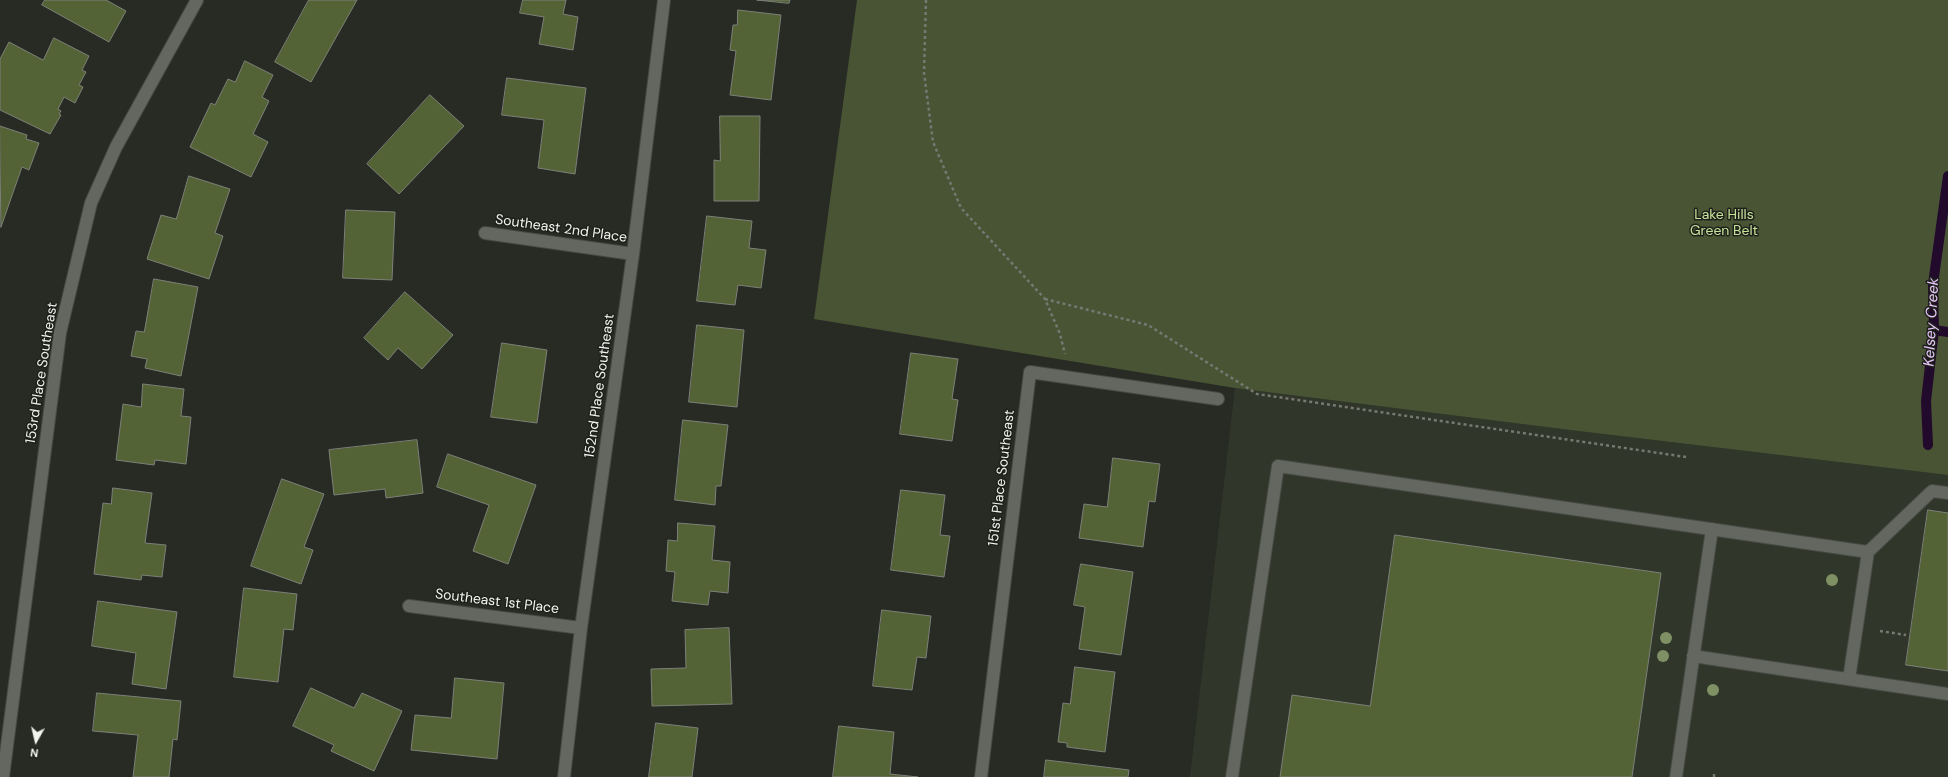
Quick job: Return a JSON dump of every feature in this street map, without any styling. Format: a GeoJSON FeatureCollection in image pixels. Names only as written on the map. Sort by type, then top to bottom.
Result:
{"type":"FeatureCollection","features":[{"type":"Feature","properties":{"kind":"street","name":"153rd Place Southeast"},"geometry":{"type":"LineString","coordinates":[[3,777],[60,333],[91,203],[116,147],[197,0]]}},
{"type":"Feature","properties":{"kind":"street","name":"152nd Place Southeast"},"geometry":{"type":"LineString","coordinates":[[564,777],[581,628],[633,254],[664,0]]}},
{"type":"Feature","properties":{"kind":"street","name":"Southeast 2nd Place"},"geometry":{"type":"LineString","coordinates":[[485,233],[633,254]]}},
{"type":"Feature","properties":{"kind":"street","name":"151st Place Southeast"},"geometry":{"type":"LineString","coordinates":[[981,777],[1030,372],[1218,399]]}},
{"type":"Feature","properties":{"kind":"street"},"geometry":{"type":"LineString","coordinates":[[1232,777],[1278,466],[1868,552]]}},
{"type":"Feature","properties":{"kind":"street"},"geometry":{"type":"LineString","coordinates":[[1850,679],[1868,552],[1932,491],[1948,493]]}},
{"type":"Feature","properties":{"kind":"street"},"geometry":{"type":"LineString","coordinates":[[1676,777],[1712,529]]}},
{"type":"Feature","properties":{"kind":"street","name":"Southeast 1st Place"},"geometry":{"type":"LineString","coordinates":[[409,606],[581,628]]}},
{"type":"Feature","properties":{"kind":"street"},"geometry":{"type":"LineString","coordinates":[[1694,656],[1948,694]]}},
{"type":"Feature","properties":{"kind":"path"},"geometry":{"type":"LineString","coordinates":[[926,0],[924,73],[933,142],[961,208],[1045,299],[1060,334],[1066,358],[1064,376]]}},
{"type":"Feature","properties":{"kind":"path"},"geometry":{"type":"LineString","coordinates":[[1045,299],[1148,325],[1257,394],[1686,457]]}},
{"type":"Feature","properties":{"kind":"path"},"geometry":{"type":"LineString","coordinates":[[1877,631],[1906,635]]}},
{"type":"Feature","properties":{"kind":"shaded area"},"geometry":{"type":"Polygon","coordinates":[[[1235,388],[1948,475],[1948,777],[1190,777],[1235,388]]]}},
{"type":"Feature","properties":{"kind":"green space","name":"Lake Hills Green Belt"},"geometry":{"type":"Polygon","coordinates":[[[857,0],[1948,0],[1948,475],[1235,388],[814,319],[857,0]]]}},
{"type":"Feature","properties":{"kind":"building"},"geometry":{"type":"Polygon","coordinates":[[[45,0],[106,0],[126,11],[109,42],[42,5],[45,0]]]}},
{"type":"Feature","properties":{"kind":"building"},"geometry":{"type":"Polygon","coordinates":[[[309,0],[357,0],[311,82],[275,62],[309,0]]]}},
{"type":"Feature","properties":{"kind":"building"},"geometry":{"type":"Polygon","coordinates":[[[523,0],[566,0],[563,14],[578,17],[573,50],[539,44],[544,17],[520,13],[523,0]]]}},
{"type":"Feature","properties":{"kind":"building"},"geometry":{"type":"Polygon","coordinates":[[[757,0],[790,0],[789,3],[757,0]]]}},
{"type":"Feature","properties":{"kind":"building"},"geometry":{"type":"Polygon","coordinates":[[[738,10],[781,15],[771,100],[730,95],[736,51],[730,50],[733,25],[737,25],[738,10]]]}},
{"type":"Feature","properties":{"kind":"building"},"geometry":{"type":"Polygon","coordinates":[[[54,38],[89,56],[82,70],[86,72],[79,85],[83,87],[75,103],[64,97],[58,109],[61,111],[59,114],[61,115],[50,134],[0,110],[0,59],[9,42],[43,60],[54,38]]]}},
{"type":"Feature","properties":{"kind":"building"},"geometry":{"type":"Polygon","coordinates":[[[245,61],[273,75],[262,97],[269,101],[253,134],[268,142],[251,177],[190,147],[211,103],[215,105],[228,79],[235,82],[245,61]]]}},
{"type":"Feature","properties":{"kind":"building"},"geometry":{"type":"Polygon","coordinates":[[[507,78],[586,88],[575,174],[538,168],[544,120],[502,115],[507,78]]]}},
{"type":"Feature","properties":{"kind":"building"},"geometry":{"type":"Polygon","coordinates":[[[430,95],[464,126],[399,194],[367,164],[430,95]]]}},
{"type":"Feature","properties":{"kind":"building"},"geometry":{"type":"Polygon","coordinates":[[[720,116],[760,116],[759,201],[714,201],[714,160],[720,161],[720,116]]]}},
{"type":"Feature","properties":{"kind":"building"},"geometry":{"type":"Polygon","coordinates":[[[0,126],[27,135],[26,139],[39,143],[29,170],[22,167],[1,227],[0,126]]]}},
{"type":"Feature","properties":{"kind":"building"},"geometry":{"type":"Polygon","coordinates":[[[189,176],[230,189],[215,233],[223,236],[209,279],[147,259],[161,215],[176,219],[189,176]]]}},
{"type":"Feature","properties":{"kind":"building"},"geometry":{"type":"Polygon","coordinates":[[[346,210],[395,212],[392,280],[343,278],[346,210]]]}},
{"type":"Feature","properties":{"kind":"building"},"geometry":{"type":"Polygon","coordinates":[[[707,216],[752,221],[749,248],[766,250],[761,288],[738,285],[735,305],[697,301],[707,216]]]}},
{"type":"Feature","properties":{"kind":"building"},"geometry":{"type":"Polygon","coordinates":[[[154,279],[198,287],[181,376],[145,368],[147,359],[131,356],[136,331],[144,332],[154,279]]]}},
{"type":"Feature","properties":{"kind":"building"},"geometry":{"type":"Polygon","coordinates":[[[405,292],[453,335],[422,369],[398,348],[388,360],[364,338],[405,292]]]}},
{"type":"Feature","properties":{"kind":"building"},"geometry":{"type":"Polygon","coordinates":[[[697,325],[744,330],[737,407],[689,402],[697,325]]]}},
{"type":"Feature","properties":{"kind":"building"},"geometry":{"type":"Polygon","coordinates":[[[502,343],[547,350],[537,423],[491,417],[502,343]]]}},
{"type":"Feature","properties":{"kind":"building"},"geometry":{"type":"Polygon","coordinates":[[[911,353],[958,359],[952,399],[958,400],[952,441],[900,434],[911,353]]]}},
{"type":"Feature","properties":{"kind":"building"},"geometry":{"type":"Polygon","coordinates":[[[143,384],[184,389],[181,416],[191,417],[186,464],[155,460],[154,465],[116,460],[123,404],[141,407],[143,384]]]}},
{"type":"Feature","properties":{"kind":"building"},"geometry":{"type":"Polygon","coordinates":[[[683,420],[728,425],[721,486],[716,486],[715,505],[675,500],[683,420]]]}},
{"type":"Feature","properties":{"kind":"building"},"geometry":{"type":"Polygon","coordinates":[[[417,440],[423,493],[386,498],[385,489],[334,495],[329,450],[417,440]]]}},
{"type":"Feature","properties":{"kind":"building"},"geometry":{"type":"Polygon","coordinates":[[[448,454],[536,485],[508,564],[473,551],[489,505],[437,487],[448,454]]]}},
{"type":"Feature","properties":{"kind":"building"},"geometry":{"type":"Polygon","coordinates":[[[1113,458],[1160,464],[1155,502],[1149,501],[1143,547],[1079,538],[1084,504],[1107,507],[1113,458]]]}},
{"type":"Feature","properties":{"kind":"building"},"geometry":{"type":"Polygon","coordinates":[[[282,479],[324,494],[304,547],[313,550],[301,584],[251,566],[282,479]]]}},
{"type":"Feature","properties":{"kind":"building"},"geometry":{"type":"Polygon","coordinates":[[[113,488],[152,493],[145,543],[166,545],[162,577],[142,575],[141,580],[94,574],[103,503],[111,504],[113,488]]]}},
{"type":"Feature","properties":{"kind":"building"},"geometry":{"type":"Polygon","coordinates":[[[901,490],[945,495],[940,535],[950,536],[944,577],[891,570],[901,490]]]}},
{"type":"Feature","properties":{"kind":"building"},"geometry":{"type":"Polygon","coordinates":[[[1928,510],[1948,513],[1948,671],[1906,665],[1928,510]]]}},
{"type":"Feature","properties":{"kind":"building"},"geometry":{"type":"Polygon","coordinates":[[[678,523],[715,526],[712,560],[730,562],[728,593],[710,591],[708,605],[672,601],[675,572],[666,571],[668,540],[677,541],[678,523]]]}},
{"type":"Feature","properties":{"kind":"building"},"geometry":{"type":"Polygon","coordinates":[[[1395,535],[1661,573],[1632,777],[1280,777],[1292,695],[1370,706],[1395,535]]]}},
{"type":"Feature","properties":{"kind":"building"},"geometry":{"type":"Polygon","coordinates":[[[1081,564],[1133,572],[1121,655],[1079,649],[1085,607],[1074,605],[1081,564]]]}},
{"type":"Feature","properties":{"kind":"building"},"geometry":{"type":"Polygon","coordinates":[[[244,588],[297,594],[293,630],[284,629],[278,682],[234,677],[244,588]]]}},
{"type":"Feature","properties":{"kind":"building"},"geometry":{"type":"Polygon","coordinates":[[[98,601],[177,612],[166,689],[132,684],[136,653],[92,646],[98,601]]]}},
{"type":"Feature","properties":{"kind":"building"},"geometry":{"type":"Polygon","coordinates":[[[882,610],[931,616],[926,658],[917,657],[912,690],[873,686],[882,610]]]}},
{"type":"Feature","properties":{"kind":"building"},"geometry":{"type":"Polygon","coordinates":[[[729,628],[732,704],[652,706],[651,669],[686,668],[685,630],[729,628]]]}},
{"type":"Feature","properties":{"kind":"building"},"geometry":{"type":"Polygon","coordinates":[[[1075,667],[1115,672],[1105,752],[1067,747],[1067,743],[1058,742],[1063,703],[1070,704],[1075,667]]]}},
{"type":"Feature","properties":{"kind":"building"},"geometry":{"type":"Polygon","coordinates":[[[455,678],[504,683],[497,759],[411,750],[415,715],[451,718],[455,678]]]}},
{"type":"Feature","properties":{"kind":"building"},"geometry":{"type":"Polygon","coordinates":[[[311,688],[354,708],[362,693],[402,711],[374,771],[331,751],[334,745],[293,726],[311,688]]]}},
{"type":"Feature","properties":{"kind":"building"},"geometry":{"type":"Polygon","coordinates":[[[97,693],[181,701],[177,740],[173,739],[169,777],[133,777],[138,735],[93,731],[97,693]]]}},
{"type":"Feature","properties":{"kind":"building"},"geometry":{"type":"Polygon","coordinates":[[[656,723],[698,728],[692,777],[649,777],[656,723]]]}},
{"type":"Feature","properties":{"kind":"building"},"geometry":{"type":"Polygon","coordinates":[[[839,726],[894,732],[890,774],[918,777],[833,777],[839,726]]]}},
{"type":"Feature","properties":{"kind":"building"},"geometry":{"type":"Polygon","coordinates":[[[1046,760],[1129,770],[1128,777],[1044,777],[1046,760]]]}},
{"type":"Feature","properties":{"kind":"waterway","name":"Kelsey Creek"},"geometry":{"type":"LineString","coordinates":[[1928,445],[1926,401],[1934,330],[1933,284],[1948,176]]}},
{"type":"Feature","properties":{"kind":"waterway"},"geometry":{"type":"LineString","coordinates":[[1934,330],[1948,332]]}}]}
